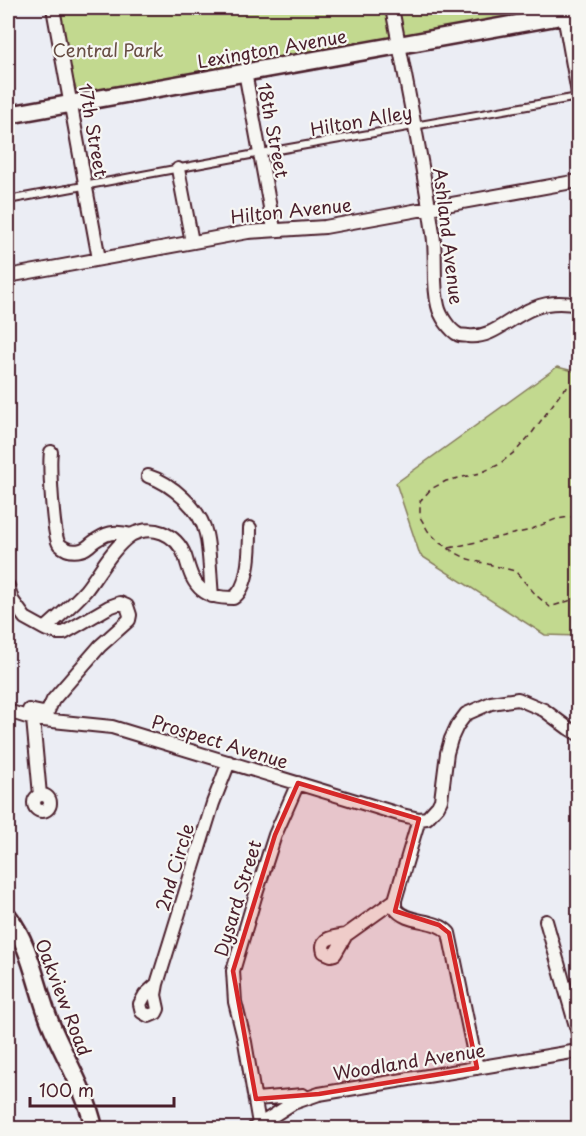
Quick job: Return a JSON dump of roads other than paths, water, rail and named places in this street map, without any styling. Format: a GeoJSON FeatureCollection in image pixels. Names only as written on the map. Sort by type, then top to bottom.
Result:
{"type":"FeatureCollection","features":[{"type":"Feature","properties":{"kind":"street","name":"17th Street"},"geometry":{"type":"LineString","coordinates":[[53,8],[99,259]]}},
{"type":"Feature","properties":{"kind":"street","name":"Ashland Avenue"},"geometry":{"type":"LineString","coordinates":[[392,8],[434,235],[437,303],[441,316],[459,335],[476,337],[489,334],[517,315],[535,307],[566,303],[579,305]]}},
{"type":"Feature","properties":{"kind":"street","name":"Lexington Avenue"},"geometry":{"type":"LineString","coordinates":[[8,115],[571,14]]}},
{"type":"Feature","properties":{"kind":"street"},"geometry":{"type":"LineString","coordinates":[[571,14],[579,95]]}},
{"type":"Feature","properties":{"kind":"street","name":"18th Street"},"geometry":{"type":"LineString","coordinates":[[245,72],[274,229]]}},
{"type":"Feature","properties":{"kind":"street"},"geometry":{"type":"LineString","coordinates":[[178,169],[192,242]]}},
{"type":"Feature","properties":{"kind":"street","name":"Hilton Avenue"},"geometry":{"type":"LineString","coordinates":[[8,276],[248,232],[325,227],[579,181]]}},
{"type":"Feature","properties":{"kind":"street"},"geometry":{"type":"LineString","coordinates":[[51,452],[55,531],[59,544],[67,549],[81,550],[111,532],[131,535]]}},
{"type":"Feature","properties":{"kind":"street"},"geometry":{"type":"LineString","coordinates":[[148,476],[156,478],[181,496],[201,520],[206,534],[212,596]]}},
{"type":"Feature","properties":{"kind":"street"},"geometry":{"type":"LineString","coordinates":[[45,628],[85,591],[120,544],[131,535],[143,530],[160,531],[178,544],[184,554],[189,572],[203,591],[212,596],[236,597],[247,572],[250,528]]}},
{"type":"Feature","properties":{"kind":"street"},"geometry":{"type":"LineString","coordinates":[[8,586],[12,600],[25,618],[58,633],[63,633],[120,603],[127,606],[130,615],[129,620],[100,646],[53,700],[48,711],[43,713],[23,708],[8,709]]}},
{"type":"Feature","properties":{"kind":"street"},"geometry":{"type":"LineString","coordinates":[[477,1068],[449,933],[439,925],[409,917],[395,908],[395,900],[419,819],[427,818],[441,800],[451,739],[466,714],[491,703],[518,699],[544,710],[579,734]]}},
{"type":"Feature","properties":{"kind":"street","name":"Prospect Avenue"},"geometry":{"type":"LineString","coordinates":[[8,709],[33,719],[112,727],[402,816],[419,819]]}},
{"type":"Feature","properties":{"kind":"street"},"geometry":{"type":"LineString","coordinates":[[33,719],[40,795]]}},
{"type":"Feature","properties":{"kind":"street","name":"2nd Circle"},"geometry":{"type":"LineString","coordinates":[[157,984],[213,802],[229,762]]}},
{"type":"Feature","properties":{"kind":"street","name":"Dysard Street"},"geometry":{"type":"LineString","coordinates":[[256,1126],[256,1099],[235,1002],[233,971],[275,835],[298,783]]}},
{"type":"Feature","properties":{"kind":"street"},"geometry":{"type":"LineString","coordinates":[[346,935],[395,900]]}},
{"type":"Feature","properties":{"kind":"street","name":"Oakview Road"},"geometry":{"type":"LineString","coordinates":[[8,915],[25,947],[50,1021],[90,1112],[94,1128]]}},
{"type":"Feature","properties":{"kind":"street"},"geometry":{"type":"LineString","coordinates":[[546,921],[579,1033]]}},
{"type":"Feature","properties":{"kind":"street","name":"Woodland Avenue"},"geometry":{"type":"LineString","coordinates":[[256,1126],[293,1103],[320,1094],[579,1051]]}},
{"type":"Feature","properties":{"kind":"street"},"geometry":{"type":"LineString","coordinates":[[256,1099],[320,1094]]}},
{"type":"Feature","properties":{"kind":"lane","name":"Hilton Alley"},"geometry":{"type":"LineString","coordinates":[[8,200],[579,95]]}},
{"type":"Feature","properties":{"kind":"park label","name":"Central Park"},"geometry":{"type":"Point","coordinates":[108,49]}}]}
